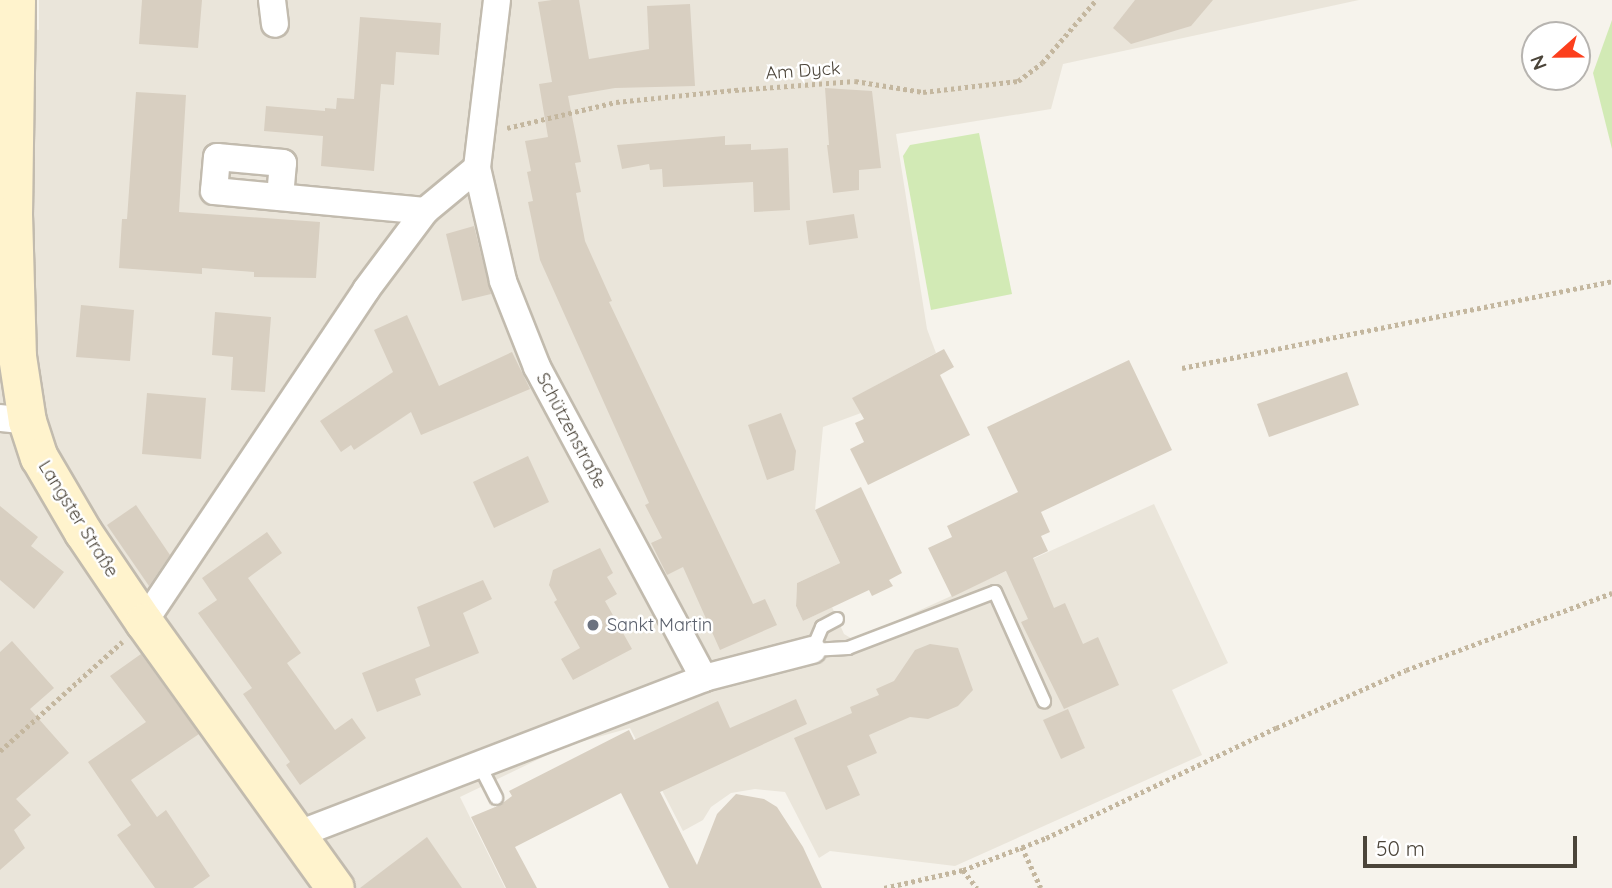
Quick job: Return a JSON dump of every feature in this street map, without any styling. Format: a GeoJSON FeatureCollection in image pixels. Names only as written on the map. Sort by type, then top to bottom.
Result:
{"type":"FeatureCollection","features":[{"type":"Feature","properties":{"kind":"street","name":"Langster Straße"},"geometry":{"type":"LineString","coordinates":[[16,0],[13,215],[17,356],[14,419],[144,622],[335,888]]}},
{"type":"Feature","properties":{"kind":"street","name":"Schützenstraße"},"geometry":{"type":"LineString","coordinates":[[497,0],[477,168],[503,281],[537,367],[704,678]]}},
{"type":"Feature","properties":{"kind":"street"},"geometry":{"type":"LineString","coordinates":[[144,622],[366,290],[425,211],[477,168]]}},
{"type":"Feature","properties":{"kind":"street"},"geometry":{"type":"LineString","coordinates":[[280,197],[425,211]]}},
{"type":"Feature","properties":{"kind":"street"},"geometry":{"type":"LineString","coordinates":[[296,835],[704,678],[812,650]]}},
{"type":"Feature","properties":{"kind":"lane"},"geometry":{"type":"LineString","coordinates":[[837,619],[822,626],[812,650],[848,648],[995,592],[1044,701]]}},
{"type":"Feature","properties":{"kind":"lane"},"geometry":{"type":"LineString","coordinates":[[480,764],[496,798]]}},
{"type":"Feature","properties":{"kind":"path","name":"Am Dyck"},"geometry":{"type":"LineString","coordinates":[[481,134],[616,102],[735,89],[855,81],[923,92],[1018,81],[1042,63],[1096,0]]}},
{"type":"Feature","properties":{"kind":"path"},"geometry":{"type":"LineString","coordinates":[[1182,368],[1612,281]]}},
{"type":"Feature","properties":{"kind":"path"},"geometry":{"type":"LineString","coordinates":[[884,888],[963,870],[1022,847],[1406,670],[1612,593]]}},
{"type":"Feature","properties":{"kind":"path"},"geometry":{"type":"LineString","coordinates":[[0,751],[144,622]]}},
{"type":"Feature","properties":{"kind":"path"},"geometry":{"type":"LineString","coordinates":[[1022,847],[1041,888]]}},
{"type":"Feature","properties":{"kind":"path"},"geometry":{"type":"LineString","coordinates":[[963,870],[976,888]]}},
{"type":"Feature","properties":{"kind":"shaded area"},"geometry":{"type":"Polygon","coordinates":[[[39,0],[1359,0],[1063,64],[1051,109],[896,134],[927,329],[936,353],[853,398],[861,413],[823,427],[815,510],[840,563],[797,583],[796,606],[803,621],[832,607],[844,634],[854,640],[1154,504],[1228,663],[1172,690],[1202,755],[955,866],[830,851],[819,858],[785,792],[755,789],[731,793],[711,807],[703,820],[683,831],[630,728],[566,746],[460,797],[505,888],[0,888],[0,24],[39,30],[39,0]]]}},
{"type":"Feature","properties":{"kind":"green space"},"geometry":{"type":"Polygon","coordinates":[[[1612,20],[1612,149],[1593,73],[1612,20]]]}},
{"type":"Feature","properties":{"kind":"green space"},"geometry":{"type":"Polygon","coordinates":[[[979,133],[1012,294],[931,310],[903,156],[910,145],[979,133]]]}},
{"type":"Feature","properties":{"kind":"building"},"geometry":{"type":"Polygon","coordinates":[[[142,0],[202,0],[198,48],[139,44],[142,0]]]}},
{"type":"Feature","properties":{"kind":"building"},"geometry":{"type":"Polygon","coordinates":[[[579,0],[589,59],[649,49],[647,6],[690,4],[695,86],[615,88],[568,96],[581,162],[575,163],[581,192],[576,193],[585,241],[612,301],[609,302],[753,604],[765,599],[777,625],[720,650],[683,567],[667,575],[651,543],[662,538],[645,505],[649,503],[540,260],[528,202],[533,201],[527,172],[531,171],[525,141],[548,137],[539,84],[552,82],[538,2],[579,0]]]}},
{"type":"Feature","properties":{"kind":"building"},"geometry":{"type":"Polygon","coordinates":[[[1135,0],[1213,0],[1191,26],[1131,44],[1113,28],[1135,0]]]}},
{"type":"Feature","properties":{"kind":"building"},"geometry":{"type":"Polygon","coordinates":[[[360,17],[441,23],[439,55],[396,52],[394,85],[381,84],[374,171],[321,166],[323,136],[264,131],[266,106],[325,111],[325,108],[336,109],[337,98],[354,99],[360,17]]]}},
{"type":"Feature","properties":{"kind":"building"},"geometry":{"type":"Polygon","coordinates":[[[825,88],[872,91],[881,168],[859,170],[859,190],[833,193],[827,145],[825,88]]]}},
{"type":"Feature","properties":{"kind":"building"},"geometry":{"type":"Polygon","coordinates":[[[136,92],[186,95],[179,212],[320,222],[316,278],[254,277],[254,272],[202,268],[202,274],[119,268],[122,219],[127,219],[136,92]]]}},
{"type":"Feature","properties":{"kind":"building"},"geometry":{"type":"Polygon","coordinates":[[[725,136],[725,145],[751,144],[751,150],[788,148],[790,210],[754,212],[753,182],[663,187],[662,169],[650,170],[649,164],[622,169],[617,145],[725,136]]]}},
{"type":"Feature","properties":{"kind":"building"},"geometry":{"type":"Polygon","coordinates":[[[854,214],[858,238],[809,245],[806,221],[854,214]]]}},
{"type":"Feature","properties":{"kind":"building"},"geometry":{"type":"Polygon","coordinates":[[[474,226],[491,294],[462,301],[446,234],[474,226]]]}},
{"type":"Feature","properties":{"kind":"building"},"geometry":{"type":"Polygon","coordinates":[[[81,305],[134,310],[130,361],[76,357],[81,305]]]}},
{"type":"Feature","properties":{"kind":"building"},"geometry":{"type":"Polygon","coordinates":[[[215,312],[271,317],[265,392],[231,390],[233,357],[212,355],[215,312]]]}},
{"type":"Feature","properties":{"kind":"building"},"geometry":{"type":"Polygon","coordinates":[[[407,315],[439,386],[512,352],[530,389],[421,435],[411,412],[354,450],[351,445],[341,452],[320,421],[393,372],[374,330],[407,315]]]}},
{"type":"Feature","properties":{"kind":"building"},"geometry":{"type":"Polygon","coordinates":[[[944,349],[954,367],[940,375],[970,435],[868,485],[850,449],[864,442],[855,423],[864,419],[852,398],[944,349]]]}},
{"type":"Feature","properties":{"kind":"building"},"geometry":{"type":"Polygon","coordinates":[[[1129,360],[1172,450],[1041,512],[1050,532],[1041,536],[1048,551],[1033,558],[1054,608],[1065,603],[1083,644],[1098,637],[1119,685],[1064,709],[1021,622],[1028,619],[1006,571],[952,597],[928,548],[952,537],[947,526],[1018,492],[987,427],[1129,360]]]}},
{"type":"Feature","properties":{"kind":"building"},"geometry":{"type":"Polygon","coordinates":[[[1347,372],[1359,405],[1269,437],[1257,404],[1347,372]]]}},
{"type":"Feature","properties":{"kind":"building"},"geometry":{"type":"Polygon","coordinates":[[[147,393],[206,398],[201,459],[142,454],[147,393]]]}},
{"type":"Feature","properties":{"kind":"building"},"geometry":{"type":"Polygon","coordinates":[[[781,413],[796,451],[794,470],[767,480],[748,425],[781,413]]]}},
{"type":"Feature","properties":{"kind":"building"},"geometry":{"type":"Polygon","coordinates":[[[528,456],[549,502],[494,528],[473,482],[528,456]]]}},
{"type":"Feature","properties":{"kind":"building"},"geometry":{"type":"Polygon","coordinates":[[[861,487],[902,573],[889,580],[893,586],[872,596],[869,590],[803,621],[796,606],[797,583],[840,563],[815,510],[861,487]]]}},
{"type":"Feature","properties":{"kind":"building"},"geometry":{"type":"Polygon","coordinates":[[[136,505],[170,555],[149,586],[107,525],[136,505]]]}},
{"type":"Feature","properties":{"kind":"building"},"geometry":{"type":"Polygon","coordinates":[[[0,506],[38,537],[31,546],[64,572],[34,609],[0,580],[0,506]]]}},
{"type":"Feature","properties":{"kind":"building"},"geometry":{"type":"Polygon","coordinates":[[[267,532],[282,553],[248,578],[301,653],[287,663],[335,730],[352,718],[366,738],[300,785],[286,765],[290,762],[243,694],[252,688],[198,613],[217,600],[202,578],[267,532]]]}},
{"type":"Feature","properties":{"kind":"building","name":"Sankt Martin"},"geometry":{"type":"Polygon","coordinates":[[[600,548],[613,573],[607,577],[617,594],[605,601],[632,649],[573,680],[561,659],[580,648],[554,602],[557,600],[549,585],[553,570],[600,548]]]}},
{"type":"Feature","properties":{"kind":"building"},"geometry":{"type":"Polygon","coordinates":[[[483,580],[492,599],[463,613],[479,653],[415,679],[421,695],[377,712],[362,673],[430,646],[417,607],[483,580]]]}},
{"type":"Feature","properties":{"kind":"building"},"geometry":{"type":"Polygon","coordinates":[[[12,641],[54,688],[30,709],[69,753],[16,799],[31,815],[14,830],[25,848],[0,870],[0,652],[12,641]]]}},
{"type":"Feature","properties":{"kind":"building"},"geometry":{"type":"Polygon","coordinates":[[[930,644],[958,648],[973,690],[958,706],[928,719],[910,717],[869,735],[877,753],[847,766],[860,795],[826,810],[794,738],[852,713],[850,707],[879,695],[876,689],[894,681],[915,650],[930,644]]]}},
{"type":"Feature","properties":{"kind":"building"},"geometry":{"type":"Polygon","coordinates":[[[141,654],[199,734],[131,780],[157,817],[166,810],[210,876],[193,888],[155,888],[117,835],[131,825],[88,762],[146,722],[110,676],[141,654]]]}},
{"type":"Feature","properties":{"kind":"building"},"geometry":{"type":"Polygon","coordinates":[[[796,699],[807,724],[660,792],[697,865],[717,814],[736,794],[764,799],[777,807],[803,847],[822,888],[669,888],[621,793],[515,847],[537,888],[506,888],[471,817],[500,805],[512,796],[509,791],[629,730],[634,740],[718,701],[730,728],[796,699]]]}},
{"type":"Feature","properties":{"kind":"building"},"geometry":{"type":"Polygon","coordinates":[[[1068,709],[1085,748],[1061,759],[1043,720],[1068,709]]]}},
{"type":"Feature","properties":{"kind":"building"},"geometry":{"type":"Polygon","coordinates":[[[427,837],[462,888],[360,888],[427,837]]]}},
{"type":"Feature","properties":{"kind":"place","name":"Sankt Martin"},"geometry":{"type":"Point","coordinates":[593,625]}}]}
